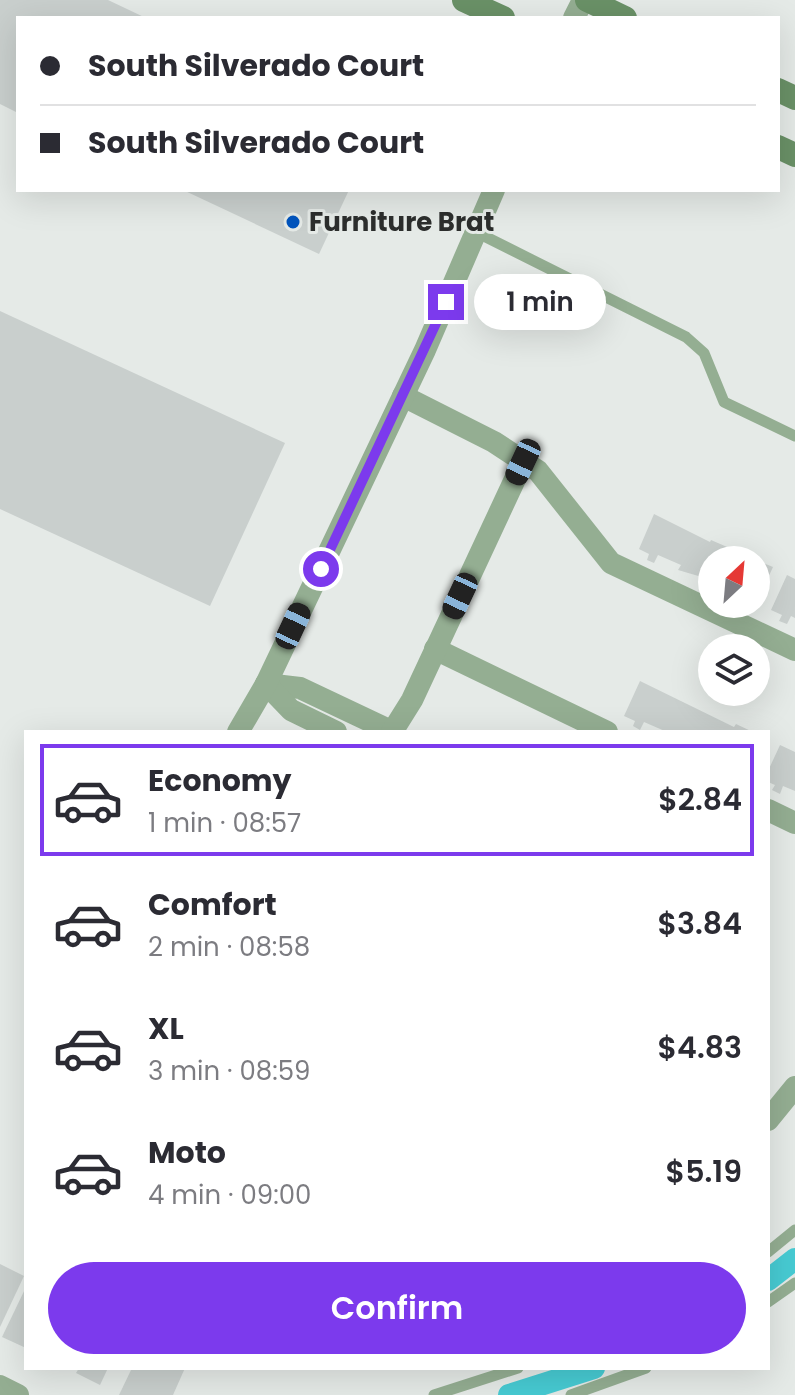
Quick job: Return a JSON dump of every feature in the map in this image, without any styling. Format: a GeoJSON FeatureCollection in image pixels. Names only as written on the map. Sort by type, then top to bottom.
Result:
{"type":"FeatureCollection","features":[{"type":"Feature","properties":{"kind":"main road"},"geometry":{"type":"LineString","coordinates":[[464,0],[499,16]]}},
{"type":"Feature","properties":{"kind":"main road"},"geometry":{"type":"LineString","coordinates":[[585,0],[621,16]]}},
{"type":"Feature","properties":{"kind":"street"},"geometry":{"type":"LineString","coordinates":[[239,730],[266,684],[403,396],[493,192]]}},
{"type":"Feature","properties":{"kind":"street"},"geometry":{"type":"LineString","coordinates":[[403,396],[494,442],[538,471],[611,563],[795,650]]}},
{"type":"Feature","properties":{"kind":"street"},"geometry":{"type":"LineString","coordinates":[[393,730],[435,649],[523,462]]}},
{"type":"Feature","properties":{"kind":"street"},"geometry":{"type":"LineString","coordinates":[[435,649],[603,730]]}},
{"type":"Feature","properties":{"kind":"street"},"geometry":{"type":"LineString","coordinates":[[266,684],[300,688],[388,730]]}},
{"type":"Feature","properties":{"kind":"street"},"geometry":{"type":"LineString","coordinates":[[266,684],[291,710],[332,730]]}},
{"type":"Feature","properties":{"kind":"street"},"geometry":{"type":"LineString","coordinates":[[770,811],[795,823]]}},
{"type":"Feature","properties":{"kind":"street"},"geometry":{"type":"LineString","coordinates":[[770,1116],[782,1094]]}},
{"type":"Feature","properties":{"kind":"street"},"geometry":{"type":"LineString","coordinates":[[0,1386],[18,1395]]}},
{"type":"Feature","properties":{"kind":"lane"},"geometry":{"type":"LineString","coordinates":[[476,232],[686,337],[704,353],[724,402],[795,436]]}},
{"type":"Feature","properties":{"kind":"lane"},"geometry":{"type":"LineString","coordinates":[[770,1250],[795,1230]]}},
{"type":"Feature","properties":{"kind":"lane"},"geometry":{"type":"LineString","coordinates":[[770,1301],[795,1283]]}},
{"type":"Feature","properties":{"kind":"lane"},"geometry":{"type":"LineString","coordinates":[[434,1395],[512,1370]]}},
{"type":"Feature","properties":{"kind":"lane"},"geometry":{"type":"LineString","coordinates":[[571,1395],[640,1370]]}},
{"type":"Feature","properties":{"kind":"building"},"geometry":{"type":"Polygon","coordinates":[[[0,0],[108,0],[142,16],[16,16],[16,112],[0,104],[0,0]]]}},
{"type":"Feature","properties":{"kind":"building","name":"Furniture Brat"},"geometry":{"type":"Polygon","coordinates":[[[187,192],[348,192],[319,254],[187,192]]]}},
{"type":"Feature","properties":{"kind":"building"},"geometry":{"type":"Polygon","coordinates":[[[0,311],[285,443],[210,606],[0,509],[0,311]]]}},
{"type":"Feature","properties":{"kind":"building"},"geometry":{"type":"Polygon","coordinates":[[[654,514],[710,542],[725,546],[698,546],[698,576],[678,570],[681,565],[658,555],[654,563],[647,560],[649,554],[639,549],[654,514]]]}},
{"type":"Feature","properties":{"kind":"building"},"geometry":{"type":"Polygon","coordinates":[[[787,575],[795,579],[795,618],[791,616],[787,624],[779,621],[782,615],[771,610],[787,575]]]}},
{"type":"Feature","properties":{"kind":"building"},"geometry":{"type":"Polygon","coordinates":[[[640,681],[734,727],[736,724],[749,730],[662,730],[644,722],[640,730],[633,726],[635,721],[624,716],[640,681]]]}},
{"type":"Feature","properties":{"kind":"building"},"geometry":{"type":"Polygon","coordinates":[[[780,745],[795,752],[795,791],[783,786],[780,794],[772,790],[775,785],[770,783],[770,767],[780,745]]]}},
{"type":"Feature","properties":{"kind":"building"},"geometry":{"type":"Polygon","coordinates":[[[0,1264],[24,1276],[0,1327],[0,1264]]]}},
{"type":"Feature","properties":{"kind":"building"},"geometry":{"type":"Polygon","coordinates":[[[24,1291],[24,1347],[2,1337],[24,1291]]]}},
{"type":"Feature","properties":{"kind":"building"},"geometry":{"type":"Polygon","coordinates":[[[78,1370],[107,1370],[100,1385],[76,1373],[78,1370]]]}},
{"type":"Feature","properties":{"kind":"building"},"geometry":{"type":"Polygon","coordinates":[[[131,1370],[184,1370],[173,1395],[119,1395],[131,1370]]]}},
{"type":"Feature","properties":{"kind":"waterway"},"geometry":{"type":"LineString","coordinates":[[770,1278],[795,1259]]}},
{"type":"Feature","properties":{"kind":"waterway"},"geometry":{"type":"LineString","coordinates":[[509,1395],[588,1370]]}},
{"type":"Feature","properties":{"kind":"place","name":"Furniture Brat"},"geometry":{"type":"Point","coordinates":[293,222]}},
{"type":"Feature","properties":{"kind":"route"},"geometry":{"type":"LineString","coordinates":[[321,569],[446,302]]}}]}
